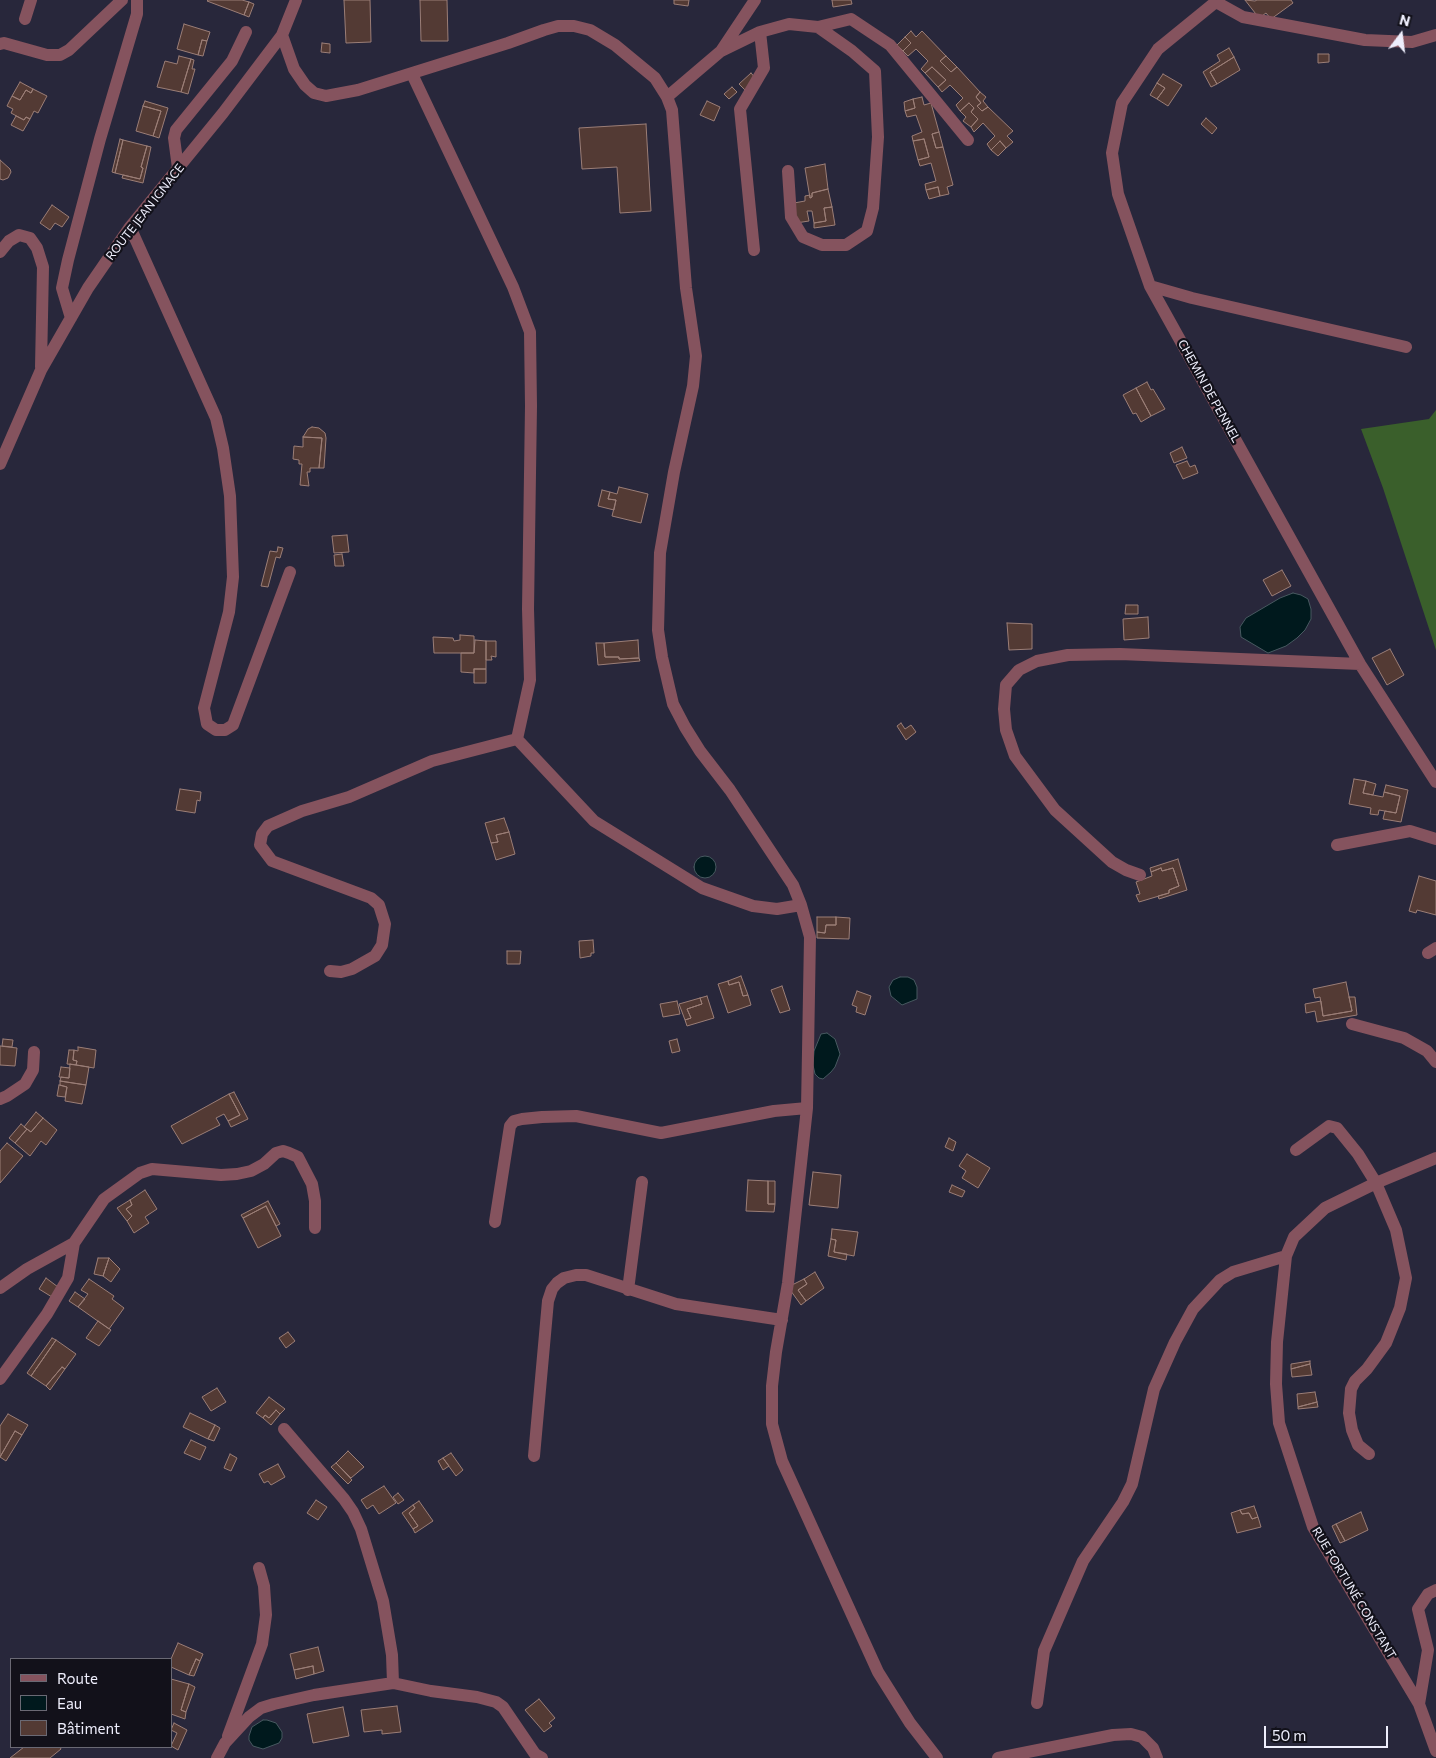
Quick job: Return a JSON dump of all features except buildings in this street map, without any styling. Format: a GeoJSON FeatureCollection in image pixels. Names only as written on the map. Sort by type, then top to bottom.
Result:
{"type":"FeatureCollection","features":[{"type":"Feature","properties":{"kind":"street"},"geometry":{"type":"LineString","coordinates":[[25,19],[30,0]]}},
{"type":"Feature","properties":{"kind":"street"},"geometry":{"type":"LineString","coordinates":[[0,44],[4,43],[47,55],[60,55],[69,50],[122,0]]}},
{"type":"Feature","properties":{"kind":"street"},"geometry":{"type":"LineString","coordinates":[[71,318],[62,288],[100,140],[137,14],[137,0]]}},
{"type":"Feature","properties":{"kind":"street","name":"ROUTE JEAN IGNACE"},"geometry":{"type":"LineString","coordinates":[[0,464],[41,370],[88,288],[130,226],[282,36],[296,0]]}},
{"type":"Feature","properties":{"kind":"street"},"geometry":{"type":"LineString","coordinates":[[721,51],[755,0]]}},
{"type":"Feature","properties":{"kind":"street"},"geometry":{"type":"LineString","coordinates":[[1217,1],[1243,16],[1365,40],[1412,42],[1436,35]]}},
{"type":"Feature","properties":{"kind":"street","name":"CHEMIN DE PENNEL"},"geometry":{"type":"LineString","coordinates":[[1217,1],[1158,49],[1122,103],[1112,153],[1118,194],[1150,286],[1360,664],[1436,782]]}},
{"type":"Feature","properties":{"kind":"street"},"geometry":{"type":"LineString","coordinates":[[667,97],[721,51],[760,32],[789,24],[818,27],[851,19],[890,45],[968,140]]}},
{"type":"Feature","properties":{"kind":"street"},"geometry":{"type":"LineString","coordinates":[[282,36],[294,69],[304,84],[314,93],[326,96],[340,95],[412,74],[558,26],[574,26],[603,36],[655,78],[667,97],[672,110],[686,288],[696,356],[693,386],[672,482],[660,552],[658,630],[662,657],[673,704],[684,728],[768,846],[793,885],[806,919],[810,945],[806,1108],[791,1260],[772,1386],[772,1424],[782,1461],[878,1672],[910,1723],[937,1758]]}},
{"type":"Feature","properties":{"kind":"street"},"geometry":{"type":"LineString","coordinates":[[788,171],[791,217],[803,237],[822,245],[846,245],[866,231],[873,208],[878,137],[875,71],[852,51],[818,27]]}},
{"type":"Feature","properties":{"kind":"street"},"geometry":{"type":"LineString","coordinates":[[178,168],[174,138],[176,130],[232,61],[246,32]]}},
{"type":"Feature","properties":{"kind":"street"},"geometry":{"type":"LineString","coordinates":[[754,250],[740,110],[764,68],[760,32]]}},
{"type":"Feature","properties":{"kind":"street"},"geometry":{"type":"LineString","coordinates":[[412,74],[513,287],[530,332],[532,406],[528,609],[530,680],[517,739]]}},
{"type":"Feature","properties":{"kind":"street"},"geometry":{"type":"LineString","coordinates":[[130,226],[216,418],[223,448],[230,496],[233,577],[229,612],[204,708],[207,724],[216,730],[225,730],[233,725],[290,572]]}},
{"type":"Feature","properties":{"kind":"street"},"geometry":{"type":"LineString","coordinates":[[0,252],[9,241],[19,235],[30,238],[37,248],[43,267],[41,370]]}},
{"type":"Feature","properties":{"kind":"street"},"geometry":{"type":"LineString","coordinates":[[1150,286],[1192,298],[1406,347]]}},
{"type":"Feature","properties":{"kind":"street"},"geometry":{"type":"LineString","coordinates":[[1140,875],[1112,862],[1055,810],[1015,756],[1006,730],[1004,709],[1006,685],[1019,670],[1037,662],[1068,655],[1120,654],[1360,664]]}},
{"type":"Feature","properties":{"kind":"street"},"geometry":{"type":"LineString","coordinates":[[517,739],[594,821],[702,888],[753,906],[777,909],[801,905]]}},
{"type":"Feature","properties":{"kind":"street"},"geometry":{"type":"LineString","coordinates":[[330,971],[341,972],[352,969],[375,956],[382,945],[385,924],[379,905],[371,898],[272,861],[260,845],[262,834],[268,826],[302,811],[349,798],[432,761],[517,739]]}},
{"type":"Feature","properties":{"kind":"street"},"geometry":{"type":"LineString","coordinates":[[1337,845],[1410,831],[1436,839]]}},
{"type":"Feature","properties":{"kind":"street"},"geometry":{"type":"LineString","coordinates":[[1352,1024],[1404,1038],[1427,1051],[1436,1062]]}},
{"type":"Feature","properties":{"kind":"street"},"geometry":{"type":"LineString","coordinates":[[0,1099],[25,1084],[33,1070],[34,1052]]}},
{"type":"Feature","properties":{"kind":"street"},"geometry":{"type":"LineString","coordinates":[[495,1222],[510,1126],[514,1121],[522,1118],[576,1116],[661,1133],[774,1111],[806,1108]]}},
{"type":"Feature","properties":{"kind":"street"},"geometry":{"type":"LineString","coordinates":[[1296,1150],[1328,1126],[1337,1128],[1358,1154],[1376,1183],[1396,1230],[1406,1278],[1400,1308],[1386,1342],[1367,1369],[1355,1381],[1351,1389],[1350,1413],[1352,1430],[1358,1444],[1369,1454]]}},
{"type":"Feature","properties":{"kind":"street"},"geometry":{"type":"LineString","coordinates":[[0,1379],[47,1314],[68,1278],[74,1243],[104,1199],[140,1173],[152,1169],[221,1175],[238,1174],[251,1171],[264,1164],[276,1153],[283,1151],[298,1157],[312,1184],[315,1201],[315,1228]]}},
{"type":"Feature","properties":{"kind":"street","name":"RUE FORTUNÉ CONSTANT"},"geometry":{"type":"LineString","coordinates":[[1436,1158],[1376,1183],[1324,1208],[1294,1238],[1286,1256],[1277,1342],[1276,1384],[1279,1423],[1313,1527],[1419,1704],[1436,1751]]}},
{"type":"Feature","properties":{"kind":"street"},"geometry":{"type":"LineString","coordinates":[[628,1290],[642,1182]]}},
{"type":"Feature","properties":{"kind":"street"},"geometry":{"type":"LineString","coordinates":[[0,1288],[27,1269],[74,1243]]}},
{"type":"Feature","properties":{"kind":"street"},"geometry":{"type":"LineString","coordinates":[[1037,1704],[1044,1651],[1083,1561],[1123,1502],[1132,1484],[1154,1389],[1193,1308],[1220,1280],[1233,1272],[1286,1256]]}},
{"type":"Feature","properties":{"kind":"street"},"geometry":{"type":"LineString","coordinates":[[534,1456],[548,1300],[552,1289],[564,1278],[581,1275],[597,1278],[628,1290],[689,1307],[782,1320]]}},
{"type":"Feature","properties":{"kind":"street"},"geometry":{"type":"LineString","coordinates":[[284,1429],[344,1499],[361,1529],[382,1601],[392,1655],[393,1683]]}},
{"type":"Feature","properties":{"kind":"street"},"geometry":{"type":"LineString","coordinates":[[217,1758],[225,1743],[262,1644],[266,1615],[264,1586],[259,1568]]}},
{"type":"Feature","properties":{"kind":"street"},"geometry":{"type":"LineString","coordinates":[[1419,1704],[1428,1650],[1418,1609],[1428,1594],[1436,1590]]}},
{"type":"Feature","properties":{"kind":"street"},"geometry":{"type":"LineString","coordinates":[[225,1743],[249,1717],[261,1708],[350,1689],[393,1683],[496,1702],[503,1707],[535,1754],[542,1758]]}},
{"type":"Feature","properties":{"kind":"street"},"geometry":{"type":"LineString","coordinates":[[998,1758],[1113,1735],[1131,1734],[1142,1737],[1153,1748],[1157,1758]]}},
{"type":"Feature","properties":{"kind":"green space"},"geometry":{"type":"Polygon","coordinates":[[[1436,410],[1436,650],[1383,488],[1361,429],[1429,419],[1436,410]]]}},
{"type":"Feature","properties":{"kind":"water"},"geometry":{"type":"Polygon","coordinates":[[[1293,593],[1308,599],[1311,609],[1311,619],[1305,630],[1297,638],[1286,646],[1268,653],[1241,637],[1240,627],[1246,618],[1280,598],[1293,593]]]}},
{"type":"Feature","properties":{"kind":"water"},"geometry":{"type":"Polygon","coordinates":[[[701,856],[709,856],[716,863],[716,871],[709,878],[701,878],[694,871],[694,863],[701,856]]]}},
{"type":"Feature","properties":{"kind":"water"},"geometry":{"type":"Polygon","coordinates":[[[900,977],[908,977],[914,980],[917,987],[917,999],[902,1005],[891,996],[889,987],[893,980],[900,977]]]}},
{"type":"Feature","properties":{"kind":"water"},"geometry":{"type":"Polygon","coordinates":[[[827,1033],[835,1039],[840,1054],[835,1067],[823,1079],[815,1074],[813,1065],[814,1051],[821,1034],[827,1033]]]}},
{"type":"Feature","properties":{"kind":"water"},"geometry":{"type":"Polygon","coordinates":[[[263,1720],[276,1723],[282,1732],[282,1738],[279,1743],[263,1749],[253,1746],[249,1736],[252,1727],[263,1720]]]}}]}
